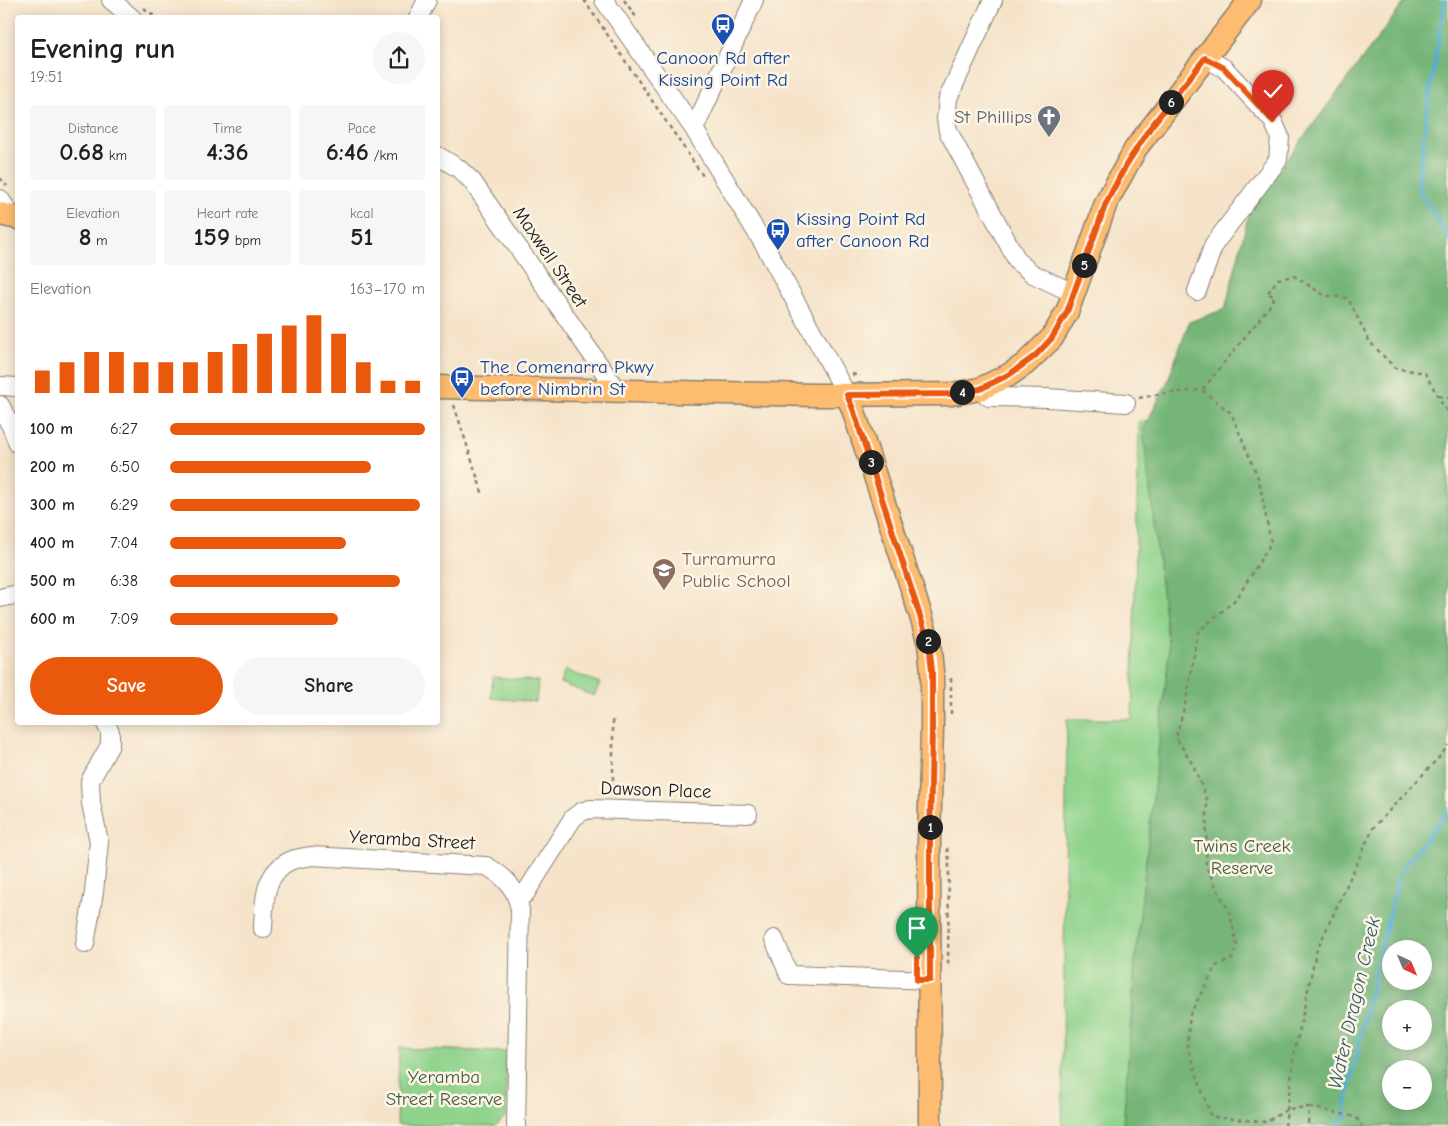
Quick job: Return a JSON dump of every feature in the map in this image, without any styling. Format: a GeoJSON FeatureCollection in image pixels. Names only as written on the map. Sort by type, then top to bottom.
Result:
{"type":"FeatureCollection","features":[{"type":"Feature","properties":{"kind":"main road"},"geometry":{"type":"LineString","coordinates":[[440,387],[847,395],[952,394],[980,389],[1010,374],[1035,356],[1059,328],[1067,312],[1106,203],[1126,165],[1150,128],[1250,0]]}},
{"type":"Feature","properties":{"kind":"main road"},"geometry":{"type":"LineString","coordinates":[[847,395],[886,507],[929,644],[932,671],[930,1126]]}},
{"type":"Feature","properties":{"kind":"street"},"geometry":{"type":"LineString","coordinates":[[111,0],[137,12]]}},
{"type":"Feature","properties":{"kind":"street"},"geometry":{"type":"LineString","coordinates":[[420,15],[427,0]]}},
{"type":"Feature","properties":{"kind":"street"},"geometry":{"type":"LineString","coordinates":[[604,0],[694,129],[764,246],[847,395]]}},
{"type":"Feature","properties":{"kind":"street"},"geometry":{"type":"LineString","coordinates":[[694,129],[754,0]]}},
{"type":"Feature","properties":{"kind":"street"},"geometry":{"type":"LineString","coordinates":[[993,0],[948,98],[946,119],[948,131],[1018,262],[1033,274],[1073,293]]}},
{"type":"Feature","properties":{"kind":"street"},"geometry":{"type":"LineString","coordinates":[[1197,291],[1214,244],[1278,160],[1280,137],[1273,121],[1224,68],[1205,58]]}},
{"type":"Feature","properties":{"kind":"street","name":"Maxwell Street"},"geometry":{"type":"LineString","coordinates":[[440,157],[458,168],[472,181],[618,392]]}},
{"type":"Feature","properties":{"kind":"street"},"geometry":{"type":"LineString","coordinates":[[0,386],[15,387]]}},
{"type":"Feature","properties":{"kind":"street"},"geometry":{"type":"LineString","coordinates":[[980,389],[989,397],[1126,403]]}},
{"type":"Feature","properties":{"kind":"street"},"geometry":{"type":"LineString","coordinates":[[0,405],[15,436]]}},
{"type":"Feature","properties":{"kind":"street"},"geometry":{"type":"LineString","coordinates":[[0,598],[15,595]]}},
{"type":"Feature","properties":{"kind":"street"},"geometry":{"type":"LineString","coordinates":[[85,944],[94,892],[99,842],[91,803],[90,781],[110,745],[110,732],[107,725]]}},
{"type":"Feature","properties":{"kind":"street","name":"Dawson Place"},"geometry":{"type":"LineString","coordinates":[[518,898],[525,894],[573,818],[581,812],[590,809],[748,814]]}},
{"type":"Feature","properties":{"kind":"street","name":"Yeramba Street"},"geometry":{"type":"LineString","coordinates":[[264,929],[264,898],[268,883],[279,869],[292,860],[312,856],[486,866],[498,872],[509,882],[518,898]]}},
{"type":"Feature","properties":{"kind":"street"},"geometry":{"type":"LineString","coordinates":[[516,1126],[520,910],[518,898]]}},
{"type":"Feature","properties":{"kind":"street"},"geometry":{"type":"LineString","coordinates":[[774,939],[789,976],[931,980]]}},
{"type":"Feature","properties":{"kind":"path"},"geometry":{"type":"LineString","coordinates":[[584,0],[704,176]]}},
{"type":"Feature","properties":{"kind":"path"},"geometry":{"type":"LineString","coordinates":[[1202,390],[1268,307],[1275,296],[1267,294],[1278,278],[1294,276],[1324,295],[1348,298],[1369,341],[1395,368],[1425,373],[1448,414]]}},
{"type":"Feature","properties":{"kind":"path"},"geometry":{"type":"LineString","coordinates":[[1126,403],[1136,398],[1202,390],[1231,413],[1260,480],[1270,543],[1237,598],[1198,632],[1186,701],[1176,737],[1194,767],[1207,800],[1206,867],[1230,914],[1237,945],[1232,959],[1216,966],[1190,1014],[1187,1046],[1211,1117],[1266,1122],[1288,1109],[1309,1107],[1356,1116],[1362,1126]]}},
{"type":"Feature","properties":{"kind":"path"},"geometry":{"type":"LineString","coordinates":[[1439,396],[1448,398]]}},
{"type":"Feature","properties":{"kind":"path"},"geometry":{"type":"LineString","coordinates":[[454,405],[483,495]]}},
{"type":"Feature","properties":{"kind":"path"},"geometry":{"type":"LineString","coordinates":[[613,717],[613,796]]}},
{"type":"Feature","properties":{"kind":"path"},"geometry":{"type":"LineString","coordinates":[[1285,1126],[1294,1055],[1316,952],[1373,828],[1442,754],[1448,745]]}},
{"type":"Feature","properties":{"kind":"path"},"geometry":{"type":"LineString","coordinates":[[1308,1126],[1309,1107]]}},
{"type":"Feature","properties":{"kind":"green space","name":"Twins Creek Reserve"},"geometry":{"type":"Polygon","coordinates":[[[1406,0],[1448,0],[1448,1126],[1123,1126],[1136,951],[1169,652],[1143,430],[1167,383],[1189,322],[1225,309],[1250,209],[1406,0]]]}},
{"type":"Feature","properties":{"kind":"green space","name":"Twins Creek Reserve"},"geometry":{"type":"Polygon","coordinates":[[[1139,421],[1448,429],[1448,1126],[1062,1126],[1067,719],[1132,719],[1139,421]]]}},
{"type":"Feature","properties":{"kind":"green space"},"geometry":{"type":"Polygon","coordinates":[[[565,670],[600,683],[594,696],[560,683],[565,670]]]}},
{"type":"Feature","properties":{"kind":"green space"},"geometry":{"type":"Polygon","coordinates":[[[493,677],[538,681],[536,702],[491,698],[493,677]]]}},
{"type":"Feature","properties":{"kind":"green space","name":"Yeramba Street Reserve"},"geometry":{"type":"Polygon","coordinates":[[[399,1048],[506,1052],[506,1116],[496,1126],[397,1125],[399,1048]]]}},
{"type":"Feature","properties":{"kind":"waterway","name":"Water Dragon Creek"},"geometry":{"type":"LineString","coordinates":[[1445,0],[1427,110],[1418,188],[1448,238]]}},
{"type":"Feature","properties":{"kind":"waterway","name":"Water Dragon Creek"},"geometry":{"type":"LineString","coordinates":[[1338,1126],[1347,1114],[1345,1108],[1373,980],[1400,872],[1448,811]]}},
{"type":"Feature","properties":{"kind":"place","name":"Canoon Rd after Kissing Point Rd"},"geometry":{"type":"Point","coordinates":[723,46]}},
{"type":"Feature","properties":{"kind":"place","name":"St Phillips"},"geometry":{"type":"Point","coordinates":[1049,138]}},
{"type":"Feature","properties":{"kind":"place","name":"Kissing Point Rd after Canoon Rd"},"geometry":{"type":"Point","coordinates":[778,251]}},
{"type":"Feature","properties":{"kind":"place","name":"The Comenarra Pkwy before Nimbrin St"},"geometry":{"type":"Point","coordinates":[462,399]}},
{"type":"Feature","properties":{"kind":"place","name":"Turramurra Public School"},"geometry":{"type":"Point","coordinates":[664,591]}},
{"type":"Feature","properties":{"kind":"route"},"geometry":{"type":"LineString","coordinates":[[917,958],[917,980],[930,980],[932,671],[929,644],[886,507],[847,395],[952,394],[980,389],[1010,374],[1035,356],[1052,338],[1067,312],[1106,203],[1126,165],[1150,128],[1205,58],[1224,68],[1273,121]]}}]}
